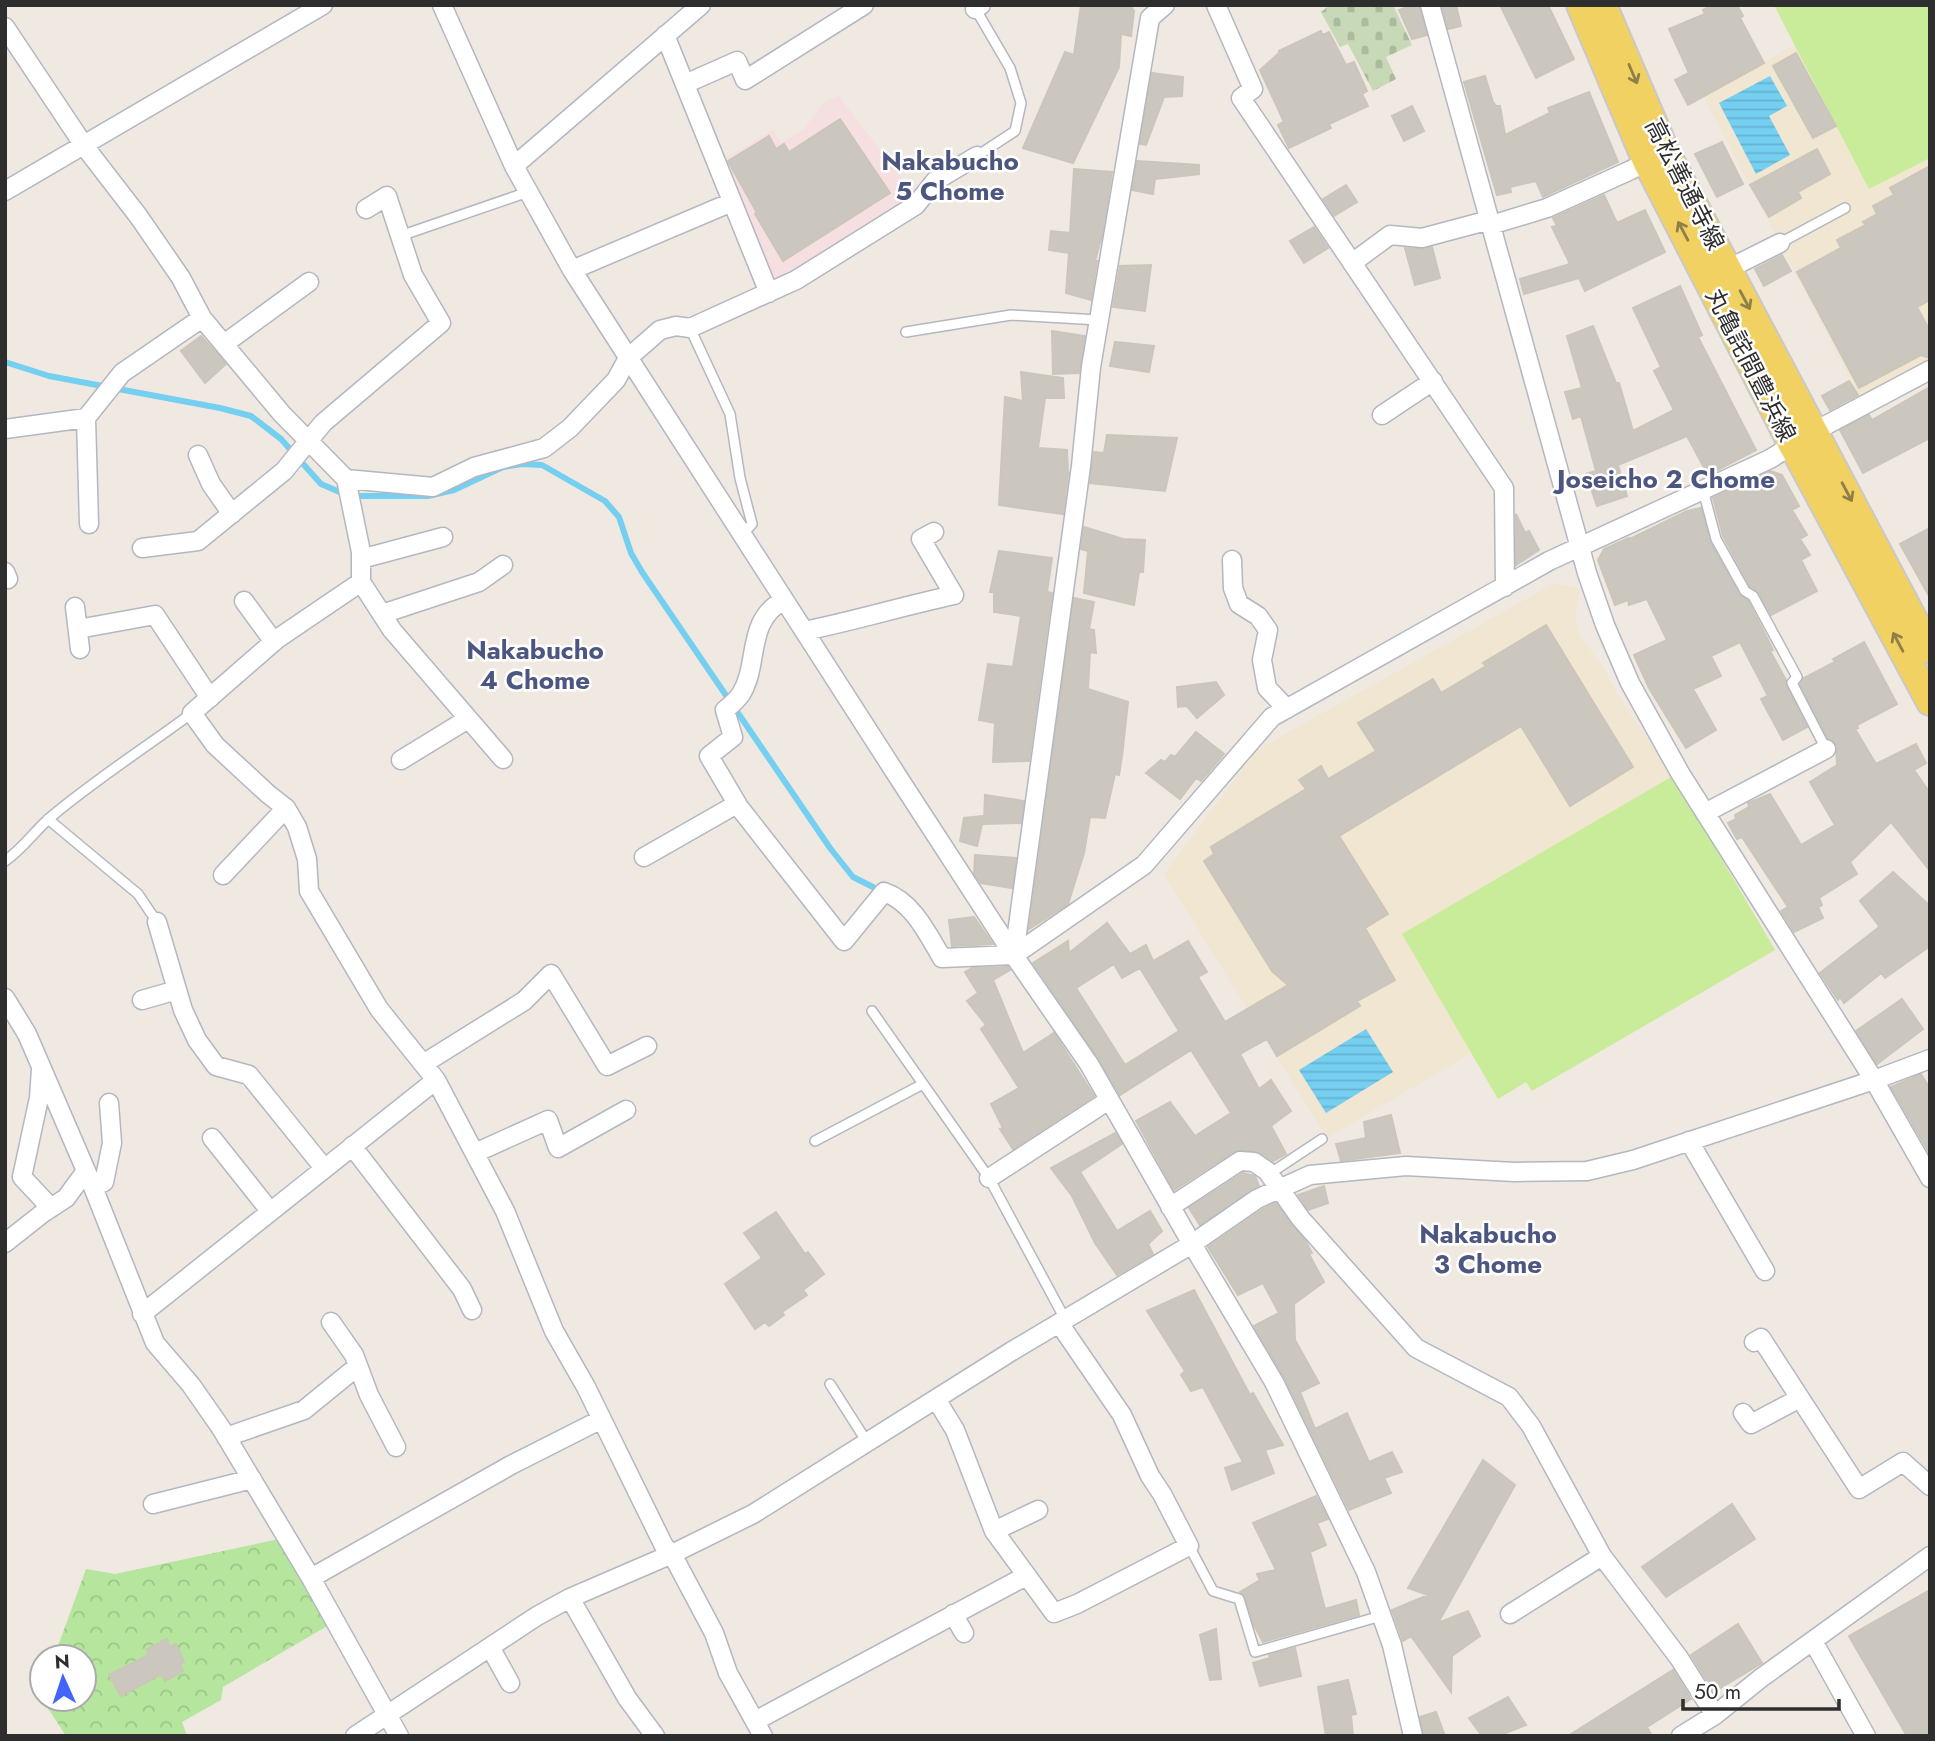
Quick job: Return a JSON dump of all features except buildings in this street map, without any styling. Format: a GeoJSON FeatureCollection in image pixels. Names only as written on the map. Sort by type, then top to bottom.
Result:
{"type":"FeatureCollection","features":[{"type":"Feature","properties":{"kind":"main road","name":"高松善通寺線"},"geometry":{"type":"LineString","coordinates":[[1599,10],[1656,156],[1718,274],[1815,432],[1930,650]]}},
{"type":"Feature","properties":{"kind":"main road","name":"丸亀詫間豊浜線"},"geometry":{"type":"LineString","coordinates":[[1718,274],[1792,445],[1923,673],[1930,702]]}},
{"type":"Feature","properties":{"kind":"street"},"geometry":{"type":"LineString","coordinates":[[5,191],[323,5]]}},
{"type":"Feature","properties":{"kind":"street"},"geometry":{"type":"LineString","coordinates":[[442,5],[514,166],[572,270],[1014,955],[1089,1064],[1274,1382],[1366,1572],[1392,1646],[1413,1736]]}},
{"type":"Feature","properties":{"kind":"street"},"geometry":{"type":"LineString","coordinates":[[514,166],[701,5]]}},
{"type":"Feature","properties":{"kind":"street"},"geometry":{"type":"LineString","coordinates":[[685,84],[737,61],[745,80],[864,5]]}},
{"type":"Feature","properties":{"kind":"street"},"geometry":{"type":"LineString","coordinates":[[1216,5],[1253,89],[1241,98],[1504,488],[1505,587]]}},
{"type":"Feature","properties":{"kind":"street"},"geometry":{"type":"LineString","coordinates":[[1430,5],[1587,573],[1605,625],[1630,683],[1680,774],[1874,1080],[1930,1178]]}},
{"type":"Feature","properties":{"kind":"street"},"geometry":{"type":"LineString","coordinates":[[1014,955],[1099,320],[1150,18],[1156,8]]}},
{"type":"Feature","properties":{"kind":"street"},"geometry":{"type":"LineString","coordinates":[[5,27],[85,146],[181,278],[202,318],[348,489],[361,559],[361,582],[392,630],[503,759]]}},
{"type":"Feature","properties":{"kind":"street"},"geometry":{"type":"LineString","coordinates":[[665,35],[769,293]]}},
{"type":"Feature","properties":{"kind":"street"},"geometry":{"type":"LineString","coordinates":[[348,489],[388,485],[433,487],[474,467],[544,448],[570,428],[616,380],[628,358],[660,330],[676,326],[690,328],[796,281],[916,205],[935,181],[977,156]]}},
{"type":"Feature","properties":{"kind":"street"},"geometry":{"type":"LineString","coordinates":[[1352,263],[1390,235],[1422,238],[1482,222],[1491,225],[1547,208],[1656,156]]}},
{"type":"Feature","properties":{"kind":"street"},"geometry":{"type":"LineString","coordinates":[[142,548],[198,541],[284,471],[323,423],[441,323],[413,275],[387,196],[366,209]]}},
{"type":"Feature","properties":{"kind":"street"},"geometry":{"type":"LineString","coordinates":[[572,270],[732,202]]}},
{"type":"Feature","properties":{"kind":"street"},"geometry":{"type":"LineString","coordinates":[[1718,274],[1780,243]]}},
{"type":"Feature","properties":{"kind":"street"},"geometry":{"type":"LineString","coordinates":[[224,344],[309,282]]}},
{"type":"Feature","properties":{"kind":"street"},"geometry":{"type":"LineString","coordinates":[[89,524],[86,418],[119,376],[202,318]]}},
{"type":"Feature","properties":{"kind":"street"},"geometry":{"type":"LineString","coordinates":[[784,600],[772,607],[762,619],[743,691],[731,705],[733,737],[709,756],[737,804],[844,941],[884,892],[897,896],[915,914],[942,958],[1014,955],[1144,865],[1272,717],[1549,561],[1770,459],[1930,370]]}},
{"type":"Feature","properties":{"kind":"street"},"geometry":{"type":"LineString","coordinates":[[1382,415],[1433,382]]}},
{"type":"Feature","properties":{"kind":"street"},"geometry":{"type":"LineString","coordinates":[[5,429],[86,418]]}},
{"type":"Feature","properties":{"kind":"street"},"geometry":{"type":"LineString","coordinates":[[198,455],[211,484],[232,514]]}},
{"type":"Feature","properties":{"kind":"street"},"geometry":{"type":"LineString","coordinates":[[804,631],[848,622],[895,607],[954,595],[921,539],[934,532]]}},
{"type":"Feature","properties":{"kind":"street"},"geometry":{"type":"LineString","coordinates":[[361,559],[443,537]]}},
{"type":"Feature","properties":{"kind":"street"},"geometry":{"type":"LineString","coordinates":[[1232,560],[1233,588],[1239,604],[1258,616],[1268,630],[1262,660],[1267,688],[1287,709]]}},
{"type":"Feature","properties":{"kind":"street"},"geometry":{"type":"LineString","coordinates":[[382,614],[479,582],[503,565]]}},
{"type":"Feature","properties":{"kind":"street"},"geometry":{"type":"LineString","coordinates":[[361,582],[274,642],[192,713],[215,745],[286,808],[297,827],[307,859],[309,891],[379,1009],[436,1080],[505,1211],[554,1331],[586,1387],[664,1546],[673,1554],[714,1633],[728,1673],[759,1728],[858,1655],[953,1614],[1026,1576]]}},
{"type":"Feature","properties":{"kind":"street"},"geometry":{"type":"LineString","coordinates":[[244,601],[274,642]]}},
{"type":"Feature","properties":{"kind":"street"},"geometry":{"type":"LineString","coordinates":[[75,607],[80,649]]}},
{"type":"Feature","properties":{"kind":"street"},"geometry":{"type":"LineString","coordinates":[[78,629],[155,615],[210,698]]}},
{"type":"Feature","properties":{"kind":"street"},"geometry":{"type":"LineString","coordinates":[[401,760],[468,719]]}},
{"type":"Feature","properties":{"kind":"street"},"geometry":{"type":"LineString","coordinates":[[1705,813],[1826,749]]}},
{"type":"Feature","properties":{"kind":"street"},"geometry":{"type":"LineString","coordinates":[[644,857],[737,804]]}},
{"type":"Feature","properties":{"kind":"street"},"geometry":{"type":"LineString","coordinates":[[223,875],[286,808]]}},
{"type":"Feature","properties":{"kind":"street"},"geometry":{"type":"LineString","coordinates":[[157,922],[183,1010],[197,1040],[216,1066],[249,1075],[324,1168]]}},
{"type":"Feature","properties":{"kind":"street"},"geometry":{"type":"LineString","coordinates":[[423,1064],[524,1001],[551,974],[607,1066],[647,1046]]}},
{"type":"Feature","properties":{"kind":"street"},"geometry":{"type":"LineString","coordinates":[[142,1000],[177,990]]}},
{"type":"Feature","properties":{"kind":"street"},"geometry":{"type":"LineString","coordinates":[[5,998],[27,1034],[41,1066],[90,1179],[155,1343],[191,1385],[226,1437],[311,1577],[399,1736]]}},
{"type":"Feature","properties":{"kind":"street"},"geometry":{"type":"LineString","coordinates":[[355,1736],[537,1616],[570,1598],[673,1554],[753,1514],[1062,1321],[1192,1244],[1256,1199],[1274,1181],[1406,1166],[1514,1172],[1587,1171],[1633,1160],[1930,1059]]}},
{"type":"Feature","properties":{"kind":"street"},"geometry":{"type":"LineString","coordinates":[[41,1066],[39,1098],[22,1177],[51,1208]]}},
{"type":"Feature","properties":{"kind":"street"},"geometry":{"type":"LineString","coordinates":[[142,1314],[436,1080]]}},
{"type":"Feature","properties":{"kind":"street"},"geometry":{"type":"LineString","coordinates":[[989,1178],[1110,1100]]}},
{"type":"Feature","properties":{"kind":"street"},"geometry":{"type":"LineString","coordinates":[[90,1179],[104,1182],[112,1143],[109,1103]]}},
{"type":"Feature","properties":{"kind":"street"},"geometry":{"type":"LineString","coordinates":[[475,1153],[548,1120],[558,1147],[626,1110]]}},
{"type":"Feature","properties":{"kind":"street"},"geometry":{"type":"LineString","coordinates":[[212,1138],[270,1211]]}},
{"type":"Feature","properties":{"kind":"street"},"geometry":{"type":"LineString","coordinates":[[1689,1141],[1765,1271]]}},
{"type":"Feature","properties":{"kind":"street"},"geometry":{"type":"LineString","coordinates":[[352,1146],[462,1289],[472,1310]]}},
{"type":"Feature","properties":{"kind":"street"},"geometry":{"type":"LineString","coordinates":[[1170,1207],[1241,1161],[1254,1162],[1274,1181],[1301,1219],[1416,1348],[1509,1397],[1531,1426],[1602,1556],[1679,1658],[1715,1715]]}},
{"type":"Feature","properties":{"kind":"street"},"geometry":{"type":"LineString","coordinates":[[5,1243],[90,1179]]}},
{"type":"Feature","properties":{"kind":"street"},"geometry":{"type":"LineString","coordinates":[[936,1399],[954,1430],[994,1531],[1054,1613],[1077,1604],[1189,1546],[1150,1476],[1122,1415],[1062,1321]]}},
{"type":"Feature","properties":{"kind":"street"},"geometry":{"type":"LineString","coordinates":[[331,1322],[354,1355],[369,1395],[396,1447]]}},
{"type":"Feature","properties":{"kind":"street"},"geometry":{"type":"LineString","coordinates":[[1754,1342],[1761,1338],[1859,1489],[1903,1462],[1930,1486]]}},
{"type":"Feature","properties":{"kind":"street"},"geometry":{"type":"LineString","coordinates":[[226,1437],[304,1410],[358,1366]]}},
{"type":"Feature","properties":{"kind":"street"},"geometry":{"type":"LineString","coordinates":[[1743,1413],[1751,1424],[1800,1398]]}},
{"type":"Feature","properties":{"kind":"street"},"geometry":{"type":"LineString","coordinates":[[311,1577],[511,1465],[600,1420]]}},
{"type":"Feature","properties":{"kind":"street"},"geometry":{"type":"LineString","coordinates":[[153,1504],[252,1479]]}},
{"type":"Feature","properties":{"kind":"street"},"geometry":{"type":"LineString","coordinates":[[994,1531],[1038,1510]]}},
{"type":"Feature","properties":{"kind":"street"},"geometry":{"type":"LineString","coordinates":[[1510,1614],[1602,1556]]}},
{"type":"Feature","properties":{"kind":"street"},"geometry":{"type":"LineString","coordinates":[[1681,1736],[1715,1715],[1930,1556]]}},
{"type":"Feature","properties":{"kind":"street"},"geometry":{"type":"LineString","coordinates":[[570,1598],[627,1698],[655,1736]]}},
{"type":"Feature","properties":{"kind":"street"},"geometry":{"type":"LineString","coordinates":[[953,1614],[964,1633]]}},
{"type":"Feature","properties":{"kind":"street"},"geometry":{"type":"LineString","coordinates":[[1813,1641],[1866,1736]]}},
{"type":"Feature","properties":{"kind":"street"},"geometry":{"type":"LineString","coordinates":[[490,1647],[510,1683]]}},
{"type":"Feature","properties":{"kind":"lane"},"geometry":{"type":"LineString","coordinates":[[977,6],[1010,68],[1021,103],[1015,131],[977,156]]}},
{"type":"Feature","properties":{"kind":"lane"},"geometry":{"type":"LineString","coordinates":[[400,236],[528,192]]}},
{"type":"Feature","properties":{"kind":"lane"},"geometry":{"type":"LineString","coordinates":[[1780,243],[1845,208]]}},
{"type":"Feature","properties":{"kind":"lane"},"geometry":{"type":"LineString","coordinates":[[906,332],[1011,315],[1099,320]]}},
{"type":"Feature","properties":{"kind":"lane"},"geometry":{"type":"LineString","coordinates":[[690,328],[730,414],[740,478],[752,524],[742,535]]}},
{"type":"Feature","properties":{"kind":"lane"},"geometry":{"type":"LineString","coordinates":[[1703,490],[1716,538],[1745,591],[1753,596],[1797,677],[1792,683],[1826,749]]}},
{"type":"Feature","properties":{"kind":"lane"},"geometry":{"type":"LineString","coordinates":[[5,861],[22,848],[48,819],[99,778],[117,768],[192,713]]}},
{"type":"Feature","properties":{"kind":"lane"},"geometry":{"type":"LineString","coordinates":[[48,819],[138,894],[157,922]]}},
{"type":"Feature","properties":{"kind":"lane"},"geometry":{"type":"LineString","coordinates":[[872,1011],[989,1178],[1062,1321]]}},
{"type":"Feature","properties":{"kind":"lane"},"geometry":{"type":"LineString","coordinates":[[815,1141],[923,1084]]}},
{"type":"Feature","properties":{"kind":"lane"},"geometry":{"type":"LineString","coordinates":[[1274,1181],[1322,1139]]}},
{"type":"Feature","properties":{"kind":"lane"},"geometry":{"type":"LineString","coordinates":[[830,1384],[867,1442]]}},
{"type":"Feature","properties":{"kind":"lane"},"geometry":{"type":"LineString","coordinates":[[1189,1546],[1213,1591],[1239,1599],[1255,1652],[1381,1616]]}},
{"type":"Feature","properties":{"kind":"shaded area"},"geometry":{"type":"Polygon","coordinates":[[[1774,5],[1930,5],[1930,359],[1859,396],[1704,97],[1794,45],[1774,5]]]}},
{"type":"Feature","properties":{"kind":"shaded area"},"geometry":{"type":"Polygon","coordinates":[[[839,96],[902,179],[916,190],[902,204],[776,283],[722,160],[773,130],[781,143],[804,129],[823,103],[839,96]]]}},
{"type":"Feature","properties":{"kind":"shaded area"},"geometry":{"type":"Polygon","coordinates":[[[1553,584],[1580,588],[1575,619],[1581,637],[1673,776],[1775,950],[1532,1091],[1526,1082],[1498,1099],[1471,1053],[1327,1138],[1164,874],[1257,750],[1553,584]]]}},
{"type":"Feature","properties":{"kind":"green space"},"geometry":{"type":"Polygon","coordinates":[[[1330,5],[1393,5],[1412,45],[1386,57],[1396,79],[1373,91],[1348,44],[1340,47],[1321,12],[1330,5]]]}},
{"type":"Feature","properties":{"kind":"green space"},"geometry":{"type":"Polygon","coordinates":[[[1774,5],[1930,5],[1930,158],[1869,189],[1774,5]]]}},
{"type":"Feature","properties":{"kind":"green space"},"geometry":{"type":"Polygon","coordinates":[[[1673,776],[1775,950],[1532,1091],[1526,1082],[1498,1099],[1402,934],[1673,776]]]}},
{"type":"Feature","properties":{"kind":"green space"},"geometry":{"type":"Polygon","coordinates":[[[279,1539],[329,1625],[223,1687],[221,1700],[182,1722],[187,1736],[66,1736],[51,1713],[98,1713],[98,1643],[59,1643],[86,1569],[115,1574],[279,1539]]]}},
{"type":"Feature","properties":{"kind":"water"},"geometry":{"type":"Polygon","coordinates":[[[1770,76],[1787,106],[1769,116],[1790,155],[1756,174],[1719,103],[1770,76]]]}},
{"type":"Feature","properties":{"kind":"water"},"geometry":{"type":"Polygon","coordinates":[[[1366,1029],[1393,1072],[1326,1113],[1299,1070],[1366,1029]]]}},
{"type":"Feature","properties":{"kind":"waterway"},"geometry":{"type":"LineString","coordinates":[[5,362],[49,376],[251,416],[281,439],[321,484],[342,493],[359,496],[428,496],[454,490],[503,467],[522,464],[542,465],[605,501],[619,517],[631,553],[642,572],[830,848],[853,877],[873,887]]}},
{"type":"Feature","properties":{"kind":"district","name":"Nakabucho 5 Chome"},"geometry":{"type":"Point","coordinates":[950,176]}},
{"type":"Feature","properties":{"kind":"district","name":"Joseicho 2 Chome"},"geometry":{"type":"Point","coordinates":[1666,479]}},
{"type":"Feature","properties":{"kind":"district","name":"Nakabucho 4 Chome"},"geometry":{"type":"Point","coordinates":[535,665]}},
{"type":"Feature","properties":{"kind":"district","name":"Nakabucho 3 Chome"},"geometry":{"type":"Point","coordinates":[1488,1249]}}]}
